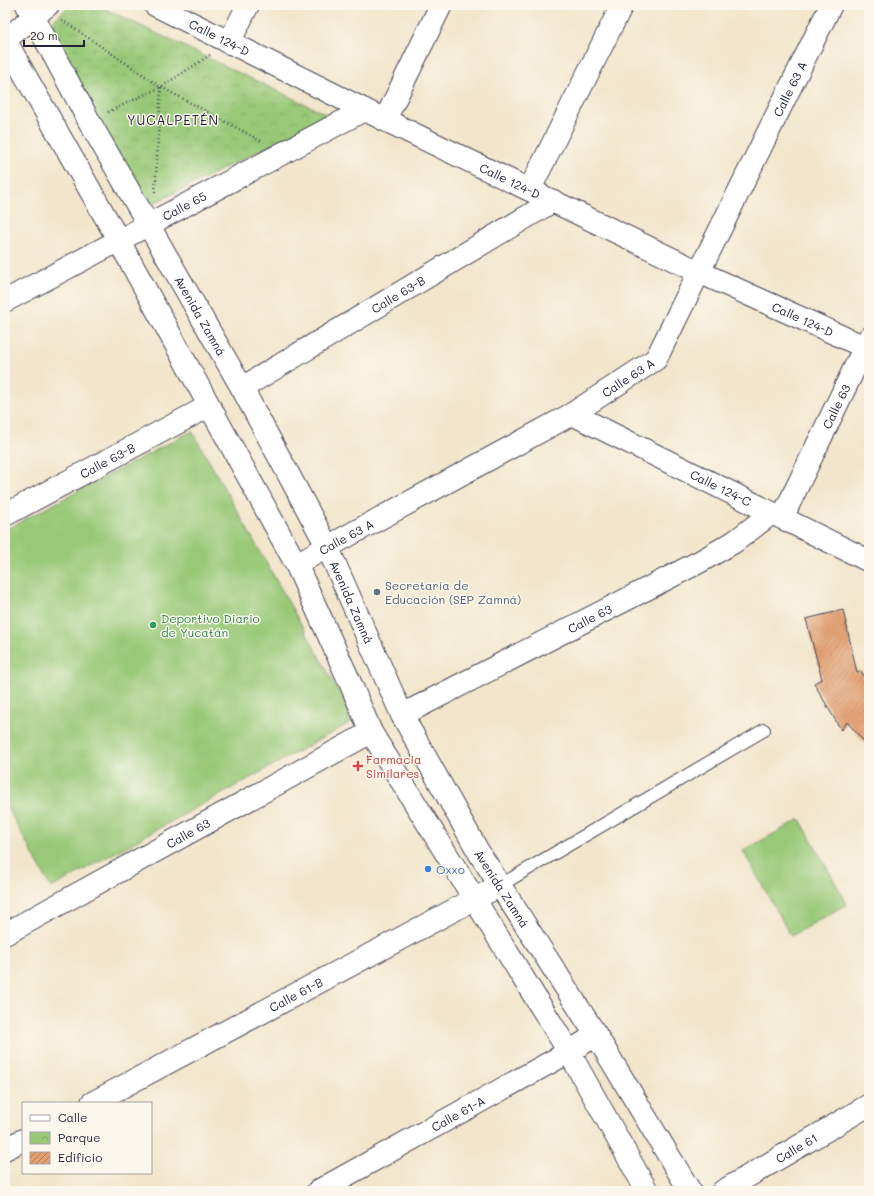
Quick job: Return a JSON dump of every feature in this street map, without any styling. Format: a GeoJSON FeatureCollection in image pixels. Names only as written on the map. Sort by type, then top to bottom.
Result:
{"type":"FeatureCollection","features":[{"type":"Feature","properties":{"kind":"street","name":"Calle 124-D"},"geometry":{"type":"LineString","coordinates":[[155,5],[364,110],[700,272],[868,345]]}},
{"type":"Feature","properties":{"kind":"street"},"geometry":{"type":"LineString","coordinates":[[229,43],[248,5]]}},
{"type":"Feature","properties":{"kind":"street"},"geometry":{"type":"LineString","coordinates":[[385,120],[441,5]]}},
{"type":"Feature","properties":{"kind":"street"},"geometry":{"type":"LineString","coordinates":[[530,189],[622,5]]}},
{"type":"Feature","properties":{"kind":"street","name":"Calle 63 A"},"geometry":{"type":"LineString","coordinates":[[296,564],[572,414],[656,359],[831,5]]}},
{"type":"Feature","properties":{"kind":"street"},"geometry":{"type":"LineString","coordinates":[[38,9],[5,40],[119,241],[296,564],[371,732],[569,1052],[648,1191]]}},
{"type":"Feature","properties":{"kind":"street","name":"Avenida Zamná"},"geometry":{"type":"LineString","coordinates":[[38,9],[89,121],[151,224],[327,546],[402,715],[499,886],[596,1035],[690,1191]]}},
{"type":"Feature","properties":{"kind":"street","name":"Calle 65"},"geometry":{"type":"LineString","coordinates":[[5,301],[364,110]]}},
{"type":"Feature","properties":{"kind":"street","name":"Calle 63-B"},"geometry":{"type":"LineString","coordinates":[[242,388],[554,201]]}},
{"type":"Feature","properties":{"kind":"street","name":"Calle 63"},"geometry":{"type":"LineString","coordinates":[[402,715],[701,561],[777,515],[868,345]]}},
{"type":"Feature","properties":{"kind":"street","name":"Calle 63-B"},"geometry":{"type":"LineString","coordinates":[[5,515],[209,406]]}},
{"type":"Feature","properties":{"kind":"street","name":"Calle 124-C"},"geometry":{"type":"LineString","coordinates":[[572,414],[869,560]]}},
{"type":"Feature","properties":{"kind":"street"},"geometry":{"type":"LineString","coordinates":[[349,680],[379,666]]}},
{"type":"Feature","properties":{"kind":"street","name":"Calle 63"},"geometry":{"type":"LineString","coordinates":[[5,934],[371,732]]}},
{"type":"Feature","properties":{"kind":"street","name":"Calle 61-B"},"geometry":{"type":"LineString","coordinates":[[94,1102],[499,886]]}},
{"type":"Feature","properties":{"kind":"street","name":"Calle 61-A"},"geometry":{"type":"LineString","coordinates":[[318,1191],[569,1052],[596,1035]]}},
{"type":"Feature","properties":{"kind":"street","name":"Calle 61"},"geometry":{"type":"LineString","coordinates":[[723,1191],[869,1105]]}},
{"type":"Feature","properties":{"kind":"street"},"geometry":{"type":"LineString","coordinates":[[5,1150],[22,1141]]}},
{"type":"Feature","properties":{"kind":"lane"},"geometry":{"type":"LineString","coordinates":[[499,886],[764,730]]}},
{"type":"Feature","properties":{"kind":"path"},"geometry":{"type":"LineString","coordinates":[[38,9],[161,87],[283,153]]}},
{"type":"Feature","properties":{"kind":"path"},"geometry":{"type":"LineString","coordinates":[[89,121],[161,87],[229,43]]}},
{"type":"Feature","properties":{"kind":"path"},"geometry":{"type":"LineString","coordinates":[[151,224],[161,87]]}},
{"type":"Feature","properties":{"kind":"green space"},"geometry":{"type":"Polygon","coordinates":[[[70,5],[97,5],[330,116],[146,207],[42,32],[70,5]]]}},
{"type":"Feature","properties":{"kind":"green space","name":"Deportivo Diario de Yucatán"},"geometry":{"type":"Polygon","coordinates":[[[192,431],[355,720],[51,888],[5,803],[5,530],[192,431]]]}},
{"type":"Feature","properties":{"kind":"green space"},"geometry":{"type":"Polygon","coordinates":[[[800,819],[847,904],[791,936],[743,851],[800,819]]]}},
{"type":"Feature","properties":{"kind":"building"},"geometry":{"type":"Polygon","coordinates":[[[843,610],[857,673],[861,671],[869,685],[869,747],[847,722],[841,730],[814,683],[822,679],[806,619],[843,610]]]}},
{"type":"Feature","properties":{"kind":"place","name":"Secretaría de Educación (SEP Zamná)"},"geometry":{"type":"Point","coordinates":[377,592]}},
{"type":"Feature","properties":{"kind":"place","name":"Deportivo Diario de Yucatán"},"geometry":{"type":"Point","coordinates":[153,625]}},
{"type":"Feature","properties":{"kind":"place","name":"Farmacia Similares"},"geometry":{"type":"Point","coordinates":[358,766]}},
{"type":"Feature","properties":{"kind":"place","name":"Oxxo"},"geometry":{"type":"Point","coordinates":[428,869]}},
{"type":"Feature","properties":{"kind":"district","name":"YUCALPETÉN"},"geometry":{"type":"Point","coordinates":[173,119]}}]}
